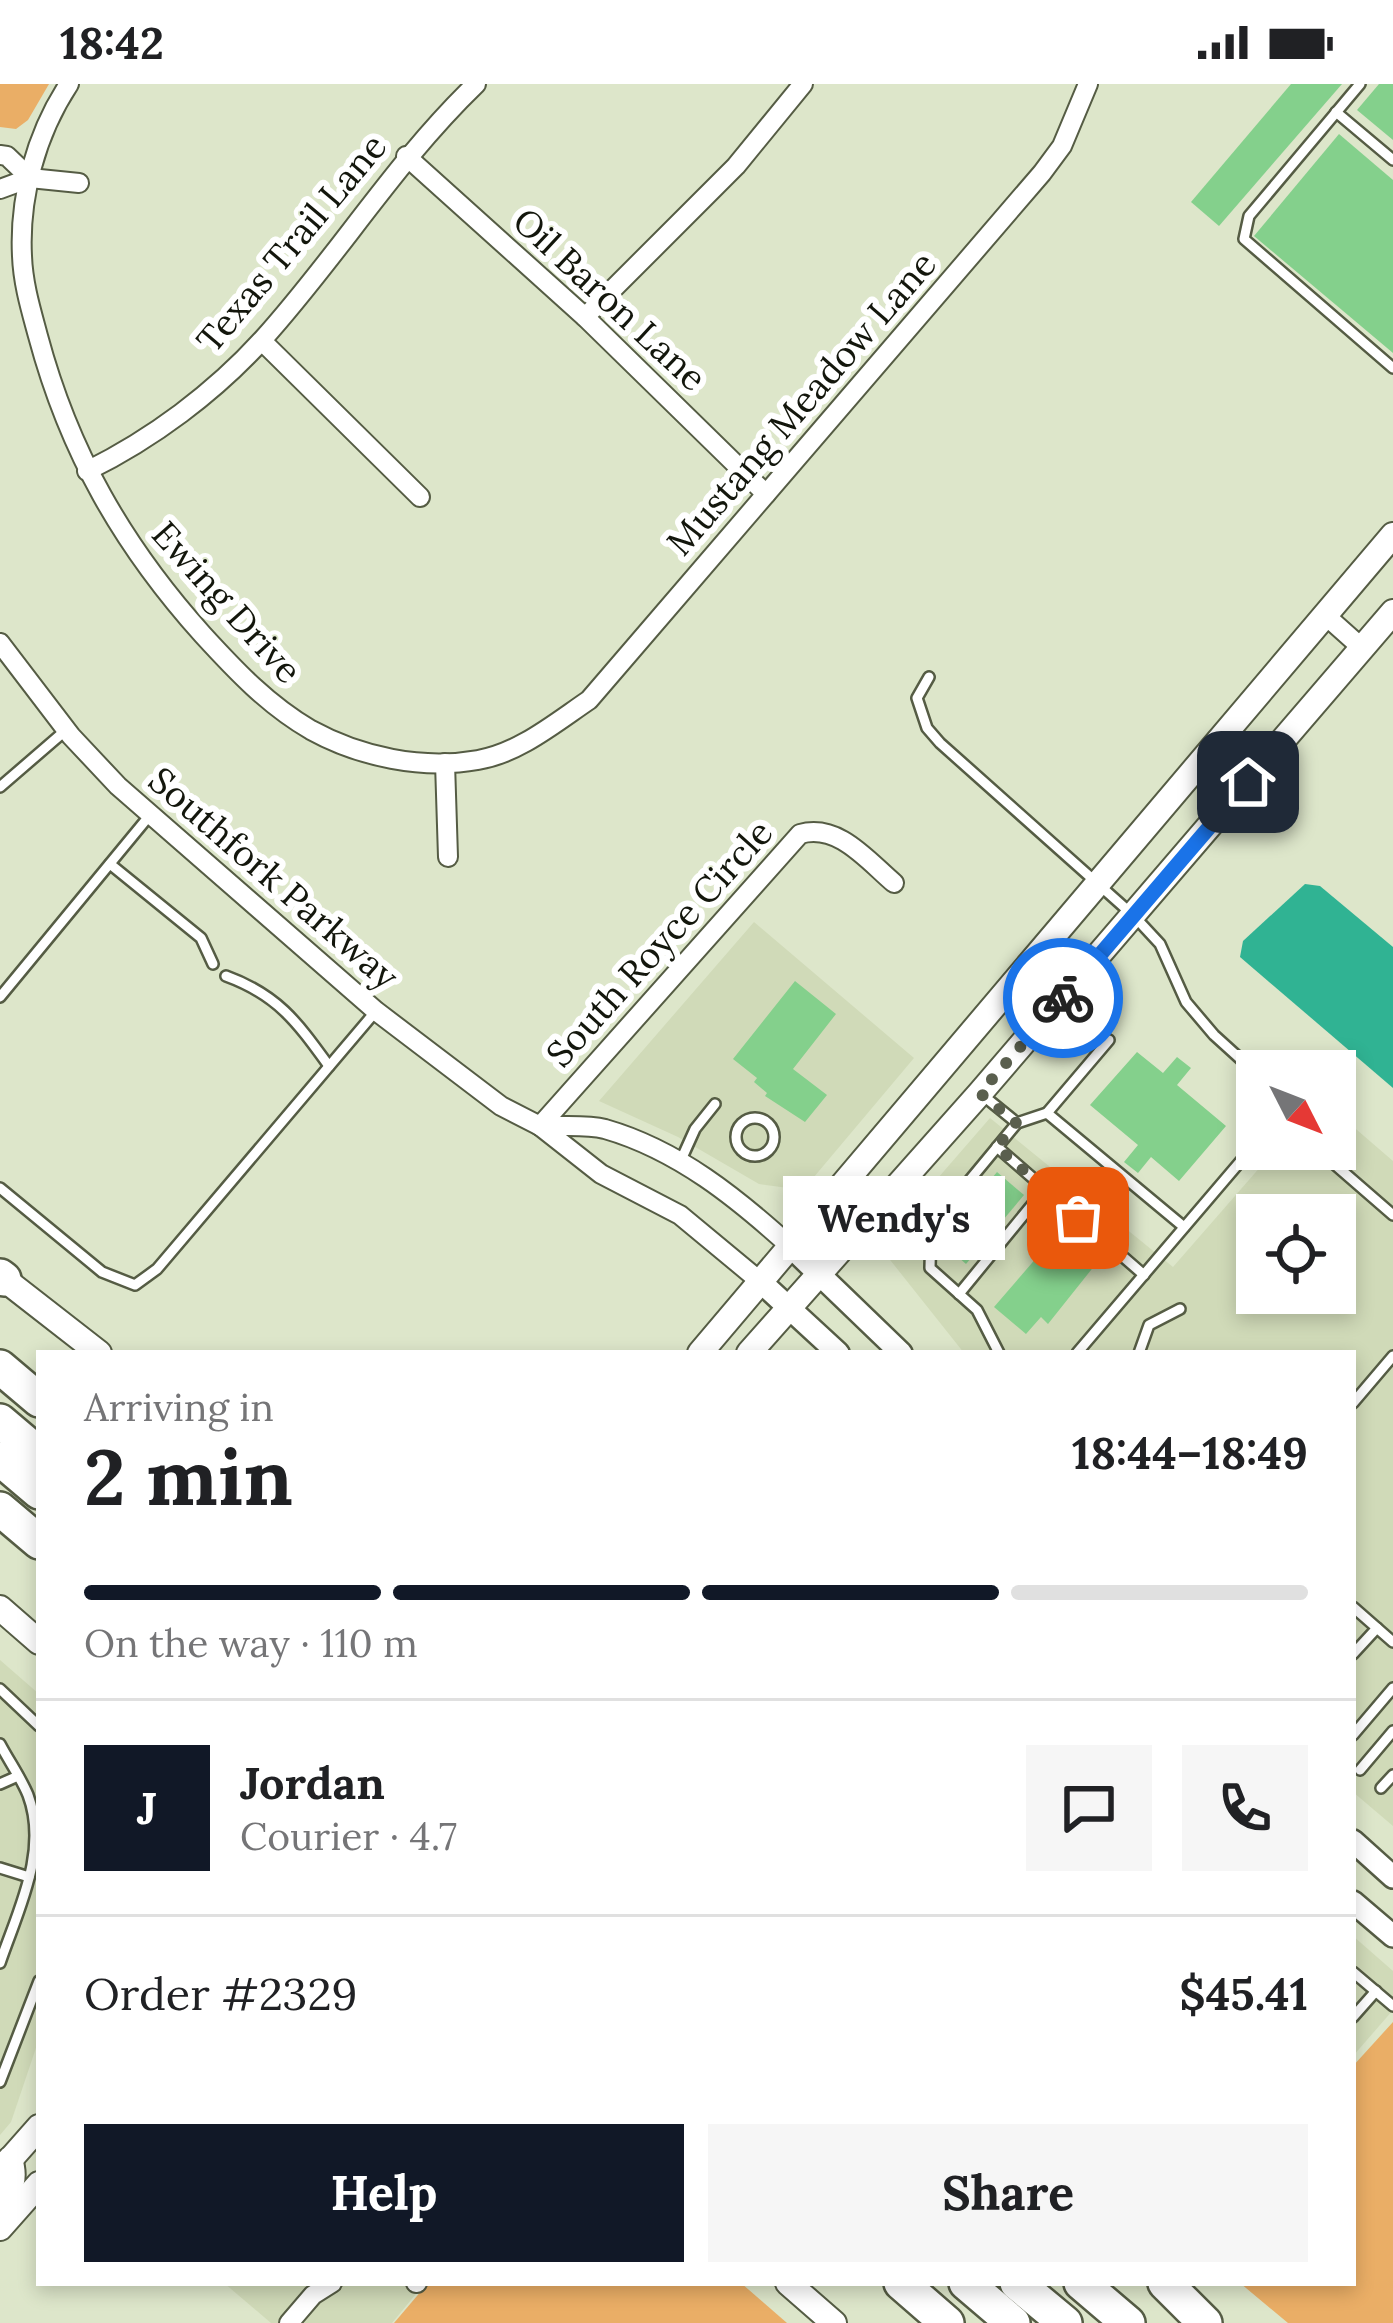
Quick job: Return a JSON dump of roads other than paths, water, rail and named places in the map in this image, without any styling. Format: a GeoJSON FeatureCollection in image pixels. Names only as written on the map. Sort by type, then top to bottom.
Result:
{"type":"FeatureCollection","features":[{"type":"Feature","properties":{"kind":"highway"},"geometry":{"type":"LineString","coordinates":[[0,1367],[36,1397]]}},
{"type":"Feature","properties":{"kind":"highway"},"geometry":{"type":"LineString","coordinates":[[0,1420],[36,1451]]}},
{"type":"Feature","properties":{"kind":"highway"},"geometry":{"type":"LineString","coordinates":[[0,1459],[36,1489]]}},
{"type":"Feature","properties":{"kind":"highway"},"geometry":{"type":"LineString","coordinates":[[0,1509],[36,1540]]}},
{"type":"Feature","properties":{"kind":"highway"},"geometry":{"type":"LineString","coordinates":[[904,2286],[947,2323]]}},
{"type":"Feature","properties":{"kind":"highway"},"geometry":{"type":"LineString","coordinates":[[969,2286],[1012,2323]]}},
{"type":"Feature","properties":{"kind":"highway"},"geometry":{"type":"LineString","coordinates":[[1022,2286],[1065,2323]]}},
{"type":"Feature","properties":{"kind":"highway"},"geometry":{"type":"LineString","coordinates":[[1085,2286],[1128,2323]]}},
{"type":"Feature","properties":{"kind":"highway"},"geometry":{"type":"LineString","coordinates":[[1168,2286],[1205,2323]]}},
{"type":"Feature","properties":{"kind":"main road"},"geometry":{"type":"LineString","coordinates":[[703,1350],[1393,535]]}},
{"type":"Feature","properties":{"kind":"main road"},"geometry":{"type":"LineString","coordinates":[[751,1350],[980,1093],[1393,612]]}},
{"type":"Feature","properties":{"kind":"main road"},"geometry":{"type":"LineString","coordinates":[[2,1278],[94,1350]]}},
{"type":"Feature","properties":{"kind":"main road"},"geometry":{"type":"LineString","coordinates":[[0,1608],[36,1639]]}},
{"type":"Feature","properties":{"kind":"main road"},"geometry":{"type":"LineString","coordinates":[[0,2203],[15,2174],[4,2160],[36,2130]]}},
{"type":"Feature","properties":{"kind":"main road"},"geometry":{"type":"LineString","coordinates":[[0,2228],[36,2187]]}},
{"type":"Feature","properties":{"kind":"main road"},"geometry":{"type":"LineString","coordinates":[[791,2286],[834,2323]]}},
{"type":"Feature","properties":{"kind":"street","name":"Ewing Drive"},"geometry":{"type":"LineString","coordinates":[[69,84],[43,131],[30,178],[22,221],[26,295],[64,423],[130,547],[254,690],[315,732],[379,756],[445,763],[482,760],[532,739]]}},
{"type":"Feature","properties":{"kind":"street","name":"Texas Trail Lane"},"geometry":{"type":"LineString","coordinates":[[87,471],[127,452],[173,419],[262,341],[406,156],[476,84]]}},
{"type":"Feature","properties":{"kind":"street"},"geometry":{"type":"LineString","coordinates":[[585,317],[736,166],[802,84]]}},
{"type":"Feature","properties":{"kind":"street","name":"Mustang Meadow Lane"},"geometry":{"type":"LineString","coordinates":[[532,739],[589,700],[1042,173],[1062,146],[1088,84]]}},
{"type":"Feature","properties":{"kind":"street"},"geometry":{"type":"LineString","coordinates":[[0,155],[30,178]]}},
{"type":"Feature","properties":{"kind":"street","name":"Oil Baron Lane"},"geometry":{"type":"LineString","coordinates":[[406,156],[585,317],[766,494]]}},
{"type":"Feature","properties":{"kind":"street"},"geometry":{"type":"LineString","coordinates":[[0,189],[30,178],[79,183]]}},
{"type":"Feature","properties":{"kind":"street"},"geometry":{"type":"LineString","coordinates":[[262,341],[420,497]]}},
{"type":"Feature","properties":{"kind":"street"},"geometry":{"type":"LineString","coordinates":[[1325,615],[1362,648]]}},
{"type":"Feature","properties":{"kind":"street","name":"Southfork Parkway"},"geometry":{"type":"LineString","coordinates":[[0,643],[66,730],[118,786],[376,1011],[601,1174],[680,1215],[762,1283]]}},
{"type":"Feature","properties":{"kind":"street"},"geometry":{"type":"LineString","coordinates":[[445,763],[448,857]]}},
{"type":"Feature","properties":{"kind":"street","name":"South Royce Circle"},"geometry":{"type":"LineString","coordinates":[[540,1126],[800,834],[814,830],[844,840],[894,883]]}},
{"type":"Feature","properties":{"kind":"street","name":"Southfork Parkway"},"geometry":{"type":"LineString","coordinates":[[540,1126],[602,1129],[681,1161],[792,1248]]}},
{"type":"Feature","properties":{"kind":"street"},"geometry":{"type":"LineString","coordinates":[[792,1248],[898,1350]]}},
{"type":"Feature","properties":{"kind":"street"},"geometry":{"type":"LineString","coordinates":[[762,1283],[835,1350]]}},
{"type":"Feature","properties":{"kind":"street"},"geometry":{"type":"LineString","coordinates":[[1356,1844],[1393,1876]]}},
{"type":"Feature","properties":{"kind":"street"},"geometry":{"type":"LineString","coordinates":[[1356,1905],[1393,1936]]}},
{"type":"Feature","properties":{"kind":"street"},"geometry":{"type":"LineString","coordinates":[[289,2323],[306,2289]]}},
{"type":"Feature","properties":{"kind":"lane"},"geometry":{"type":"LineString","coordinates":[[1360,84],[1249,216],[1244,239],[1393,368]]}},
{"type":"Feature","properties":{"kind":"lane"},"geometry":{"type":"LineString","coordinates":[[1336,112],[1393,160]]}},
{"type":"Feature","properties":{"kind":"lane"},"geometry":{"type":"LineString","coordinates":[[929,677],[917,698],[927,728],[963,766],[1134,916],[1160,944],[1186,1002],[1236,1055]]}},
{"type":"Feature","properties":{"kind":"lane"},"geometry":{"type":"LineString","coordinates":[[0,788],[66,730]]}},
{"type":"Feature","properties":{"kind":"lane"},"geometry":{"type":"LineString","coordinates":[[0,997],[150,815]]}},
{"type":"Feature","properties":{"kind":"lane"},"geometry":{"type":"LineString","coordinates":[[110,864],[202,938],[213,964]]}},
{"type":"Feature","properties":{"kind":"lane"},"geometry":{"type":"LineString","coordinates":[[226,976],[260,989],[294,1018],[329,1066]]}},
{"type":"Feature","properties":{"kind":"lane"},"geometry":{"type":"LineString","coordinates":[[0,1188],[102,1272],[135,1285],[158,1269],[376,1011]]}},
{"type":"Feature","properties":{"kind":"lane"},"geometry":{"type":"LineString","coordinates":[[997,1350],[977,1310],[930,1268],[931,1228],[1016,1123],[1047,1113],[1108,1040]]}},
{"type":"Feature","properties":{"kind":"lane"},"geometry":{"type":"LineString","coordinates":[[980,1093],[1016,1123]]}},
{"type":"Feature","properties":{"kind":"lane"},"geometry":{"type":"LineString","coordinates":[[681,1161],[695,1129],[715,1104]]}},
{"type":"Feature","properties":{"kind":"lane"},"geometry":{"type":"LineString","coordinates":[[1047,1113],[1184,1227]]}},
{"type":"Feature","properties":{"kind":"lane"},"geometry":{"type":"LineString","coordinates":[[761,1119],[773,1131],[773,1144],[764,1154],[751,1155],[740,1148],[738,1130],[746,1121],[761,1119]]}},
{"type":"Feature","properties":{"kind":"lane"},"geometry":{"type":"LineString","coordinates":[[997,1147],[1144,1275]]}},
{"type":"Feature","properties":{"kind":"lane"},"geometry":{"type":"LineString","coordinates":[[1080,1350],[1236,1166]]}},
{"type":"Feature","properties":{"kind":"lane"},"geometry":{"type":"LineString","coordinates":[[1341,1170],[1393,1215]]}},
{"type":"Feature","properties":{"kind":"lane"},"geometry":{"type":"LineString","coordinates":[[959,1294],[1045,1189]]}},
{"type":"Feature","properties":{"kind":"lane"},"geometry":{"type":"LineString","coordinates":[[1140,1350],[1149,1325],[1180,1309]]}},
{"type":"Feature","properties":{"kind":"lane"},"geometry":{"type":"LineString","coordinates":[[1356,1399],[1393,1356]]}},
{"type":"Feature","properties":{"kind":"lane"},"geometry":{"type":"LineString","coordinates":[[1356,1610],[1393,1642]]}},
{"type":"Feature","properties":{"kind":"lane"},"geometry":{"type":"LineString","coordinates":[[1356,1651],[1377,1628]]}},
{"type":"Feature","properties":{"kind":"lane"},"geometry":{"type":"LineString","coordinates":[[1356,1731],[1393,1688]]}},
{"type":"Feature","properties":{"kind":"lane"},"geometry":{"type":"LineString","coordinates":[[0,1689],[36,1723]]}},
{"type":"Feature","properties":{"kind":"lane"},"geometry":{"type":"LineString","coordinates":[[1360,1770],[1393,1731]]}},
{"type":"Feature","properties":{"kind":"lane"},"geometry":{"type":"LineString","coordinates":[[0,1744],[28,1796],[36,1834]]}},
{"type":"Feature","properties":{"kind":"lane"},"geometry":{"type":"LineString","coordinates":[[1381,1788],[1393,1775]]}},
{"type":"Feature","properties":{"kind":"lane"},"geometry":{"type":"LineString","coordinates":[[0,1784],[17,1776]]}},
{"type":"Feature","properties":{"kind":"lane"},"geometry":{"type":"LineString","coordinates":[[0,1963],[36,1844]]}},
{"type":"Feature","properties":{"kind":"lane"},"geometry":{"type":"LineString","coordinates":[[0,1868],[29,1877]]}},
{"type":"Feature","properties":{"kind":"lane"},"geometry":{"type":"LineString","coordinates":[[1356,1974],[1393,2006]]}},
{"type":"Feature","properties":{"kind":"lane"},"geometry":{"type":"LineString","coordinates":[[0,2083],[36,1990]]}},
{"type":"Feature","properties":{"kind":"lane"},"geometry":{"type":"LineString","coordinates":[[1356,2014],[1376,1991]]}},
{"type":"Feature","properties":{"kind":"water"},"geometry":{"type":"Polygon","coordinates":[[[1305,884],[1320,886],[1393,947],[1393,1088],[1356,1056],[1356,1050],[1349,1050],[1240,957],[1243,941],[1305,884]]]}},
{"type":"Feature","properties":{"kind":"place","name":"Wendy's"},"geometry":{"type":"Point","coordinates":[1078,1218]}}]}
